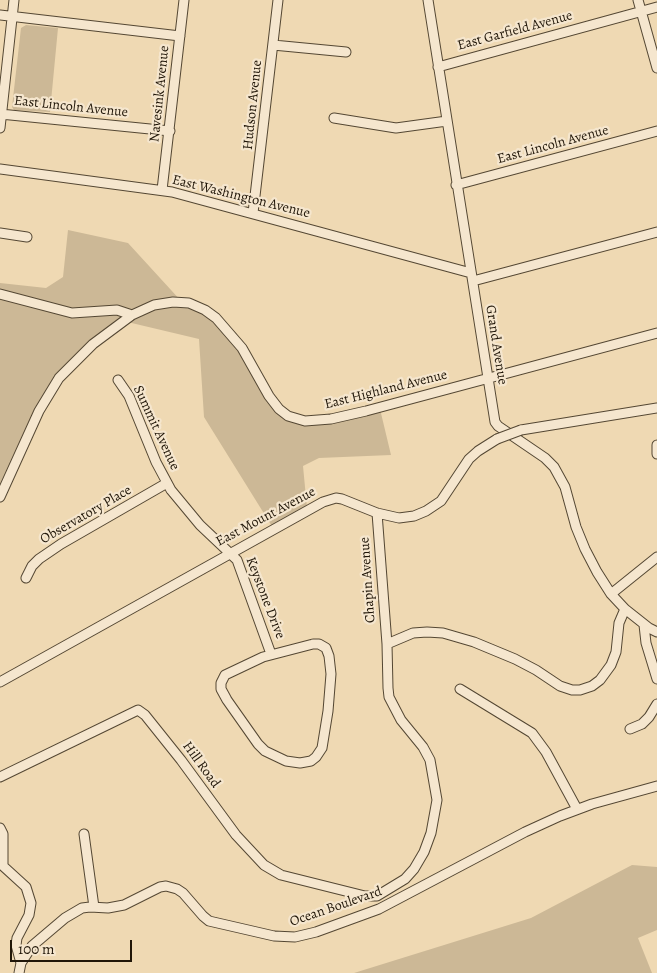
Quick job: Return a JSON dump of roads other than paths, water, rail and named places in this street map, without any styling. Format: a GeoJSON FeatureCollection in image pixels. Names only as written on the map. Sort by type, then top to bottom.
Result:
{"type":"FeatureCollection","features":[{"type":"Feature","properties":{"kind":"street"},"geometry":{"type":"LineString","coordinates":[[0,128],[14,0]]}},
{"type":"Feature","properties":{"kind":"street","name":"Navesink Avenue"},"geometry":{"type":"LineString","coordinates":[[162,190],[184,0]]}},
{"type":"Feature","properties":{"kind":"street","name":"Hudson Avenue"},"geometry":{"type":"LineString","coordinates":[[253,213],[278,0]]}},
{"type":"Feature","properties":{"kind":"street","name":"Grand Avenue"},"geometry":{"type":"LineString","coordinates":[[428,0],[495,422],[545,458],[558,473],[565,487],[576,527],[585,549],[611,594],[644,625],[657,632]]}},
{"type":"Feature","properties":{"kind":"street"},"geometry":{"type":"LineString","coordinates":[[638,0],[657,68]]}},
{"type":"Feature","properties":{"kind":"street","name":"East Garfield Avenue"},"geometry":{"type":"LineString","coordinates":[[438,66],[657,7]]}},
{"type":"Feature","properties":{"kind":"street"},"geometry":{"type":"LineString","coordinates":[[0,15],[180,36]]}},
{"type":"Feature","properties":{"kind":"street"},"geometry":{"type":"LineString","coordinates":[[273,45],[346,52]]}},
{"type":"Feature","properties":{"kind":"street","name":"East Lincoln Avenue"},"geometry":{"type":"LineString","coordinates":[[1,114],[170,131]]}},
{"type":"Feature","properties":{"kind":"street"},"geometry":{"type":"LineString","coordinates":[[334,118],[396,128],[447,121]]}},
{"type":"Feature","properties":{"kind":"street","name":"East Lincoln Avenue"},"geometry":{"type":"LineString","coordinates":[[456,185],[657,131]]}},
{"type":"Feature","properties":{"kind":"street","name":"East Washington Avenue"},"geometry":{"type":"LineString","coordinates":[[0,169],[162,190],[253,213],[472,277]]}},
{"type":"Feature","properties":{"kind":"street"},"geometry":{"type":"LineString","coordinates":[[472,277],[657,232]]}},
{"type":"Feature","properties":{"kind":"street"},"geometry":{"type":"LineString","coordinates":[[0,233],[27,237]]}},
{"type":"Feature","properties":{"kind":"street"},"geometry":{"type":"LineString","coordinates":[[0,294],[72,313],[117,310],[132,315]]}},
{"type":"Feature","properties":{"kind":"street","name":"East Highland Avenue"},"geometry":{"type":"LineString","coordinates":[[0,497],[39,411],[59,378],[93,344],[132,315],[154,305],[173,302],[189,303],[205,310],[226,328],[242,348],[269,396],[279,409],[288,416],[305,421],[331,420],[657,332]]}},
{"type":"Feature","properties":{"kind":"street","name":"Summit Avenue"},"geometry":{"type":"LineString","coordinates":[[118,380],[129,396],[143,434],[167,483],[196,521],[231,553]]}},
{"type":"Feature","properties":{"kind":"street","name":"East Mount Avenue"},"geometry":{"type":"LineString","coordinates":[[0,682],[328,500],[342,499],[377,513],[406,518],[432,508],[444,497],[469,459],[496,439],[522,430],[657,408]]}},
{"type":"Feature","properties":{"kind":"street"},"geometry":{"type":"LineString","coordinates":[[657,445],[657,454]]}},
{"type":"Feature","properties":{"kind":"street","name":"Observatory Place"},"geometry":{"type":"LineString","coordinates":[[26,578],[32,566],[39,559],[61,544],[167,483]]}},
{"type":"Feature","properties":{"kind":"street","name":"Chapin Avenue"},"geometry":{"type":"LineString","coordinates":[[377,513],[388,644],[389,697],[401,720],[423,747],[430,760],[437,800],[431,833],[424,852],[414,869],[405,879],[377,896]]}},
{"type":"Feature","properties":{"kind":"street","name":"Keystone Drive"},"geometry":{"type":"LineString","coordinates":[[231,553],[237,560],[271,654]]}},
{"type":"Feature","properties":{"kind":"street"},"geometry":{"type":"LineString","coordinates":[[611,594],[657,557]]}},
{"type":"Feature","properties":{"kind":"street"},"geometry":{"type":"LineString","coordinates":[[388,644],[414,633],[443,633],[474,642],[515,659],[560,686],[572,690],[580,690],[592,686],[600,680],[611,665],[616,652],[620,623],[625,609]]}},
{"type":"Feature","properties":{"kind":"street"},"geometry":{"type":"LineString","coordinates":[[644,625],[646,643],[657,679]]}},
{"type":"Feature","properties":{"kind":"street","name":"Keystone Drive"},"geometry":{"type":"LineString","coordinates":[[313,644],[319,644],[326,648],[331,674],[324,737],[320,752],[306,763],[286,761],[265,751],[258,744],[221,689],[222,679],[225,675],[271,654],[313,644]]}},
{"type":"Feature","properties":{"kind":"street"},"geometry":{"type":"LineString","coordinates":[[460,689],[532,733],[546,752],[577,810]]}},
{"type":"Feature","properties":{"kind":"street"},"geometry":{"type":"LineString","coordinates":[[630,730],[649,718],[657,704]]}},
{"type":"Feature","properties":{"kind":"street","name":"Hill Road"},"geometry":{"type":"LineString","coordinates":[[0,777],[138,710],[145,714],[236,835],[264,865],[281,875],[365,896],[377,896]]}},
{"type":"Feature","properties":{"kind":"street","name":"Ocean Boulevard"},"geometry":{"type":"LineString","coordinates":[[19,973],[22,962],[32,946],[65,918],[82,908],[108,908],[124,905],[160,887],[166,886],[183,893],[203,916],[214,923],[274,936],[295,937],[316,932],[379,909],[524,832],[577,810],[657,786]]}},
{"type":"Feature","properties":{"kind":"street"},"geometry":{"type":"LineString","coordinates":[[0,828],[3,840],[3,866],[26,888],[31,903],[30,915],[16,944],[22,962]]}},
{"type":"Feature","properties":{"kind":"street"},"geometry":{"type":"LineString","coordinates":[[84,834],[94,907]]}}]}
